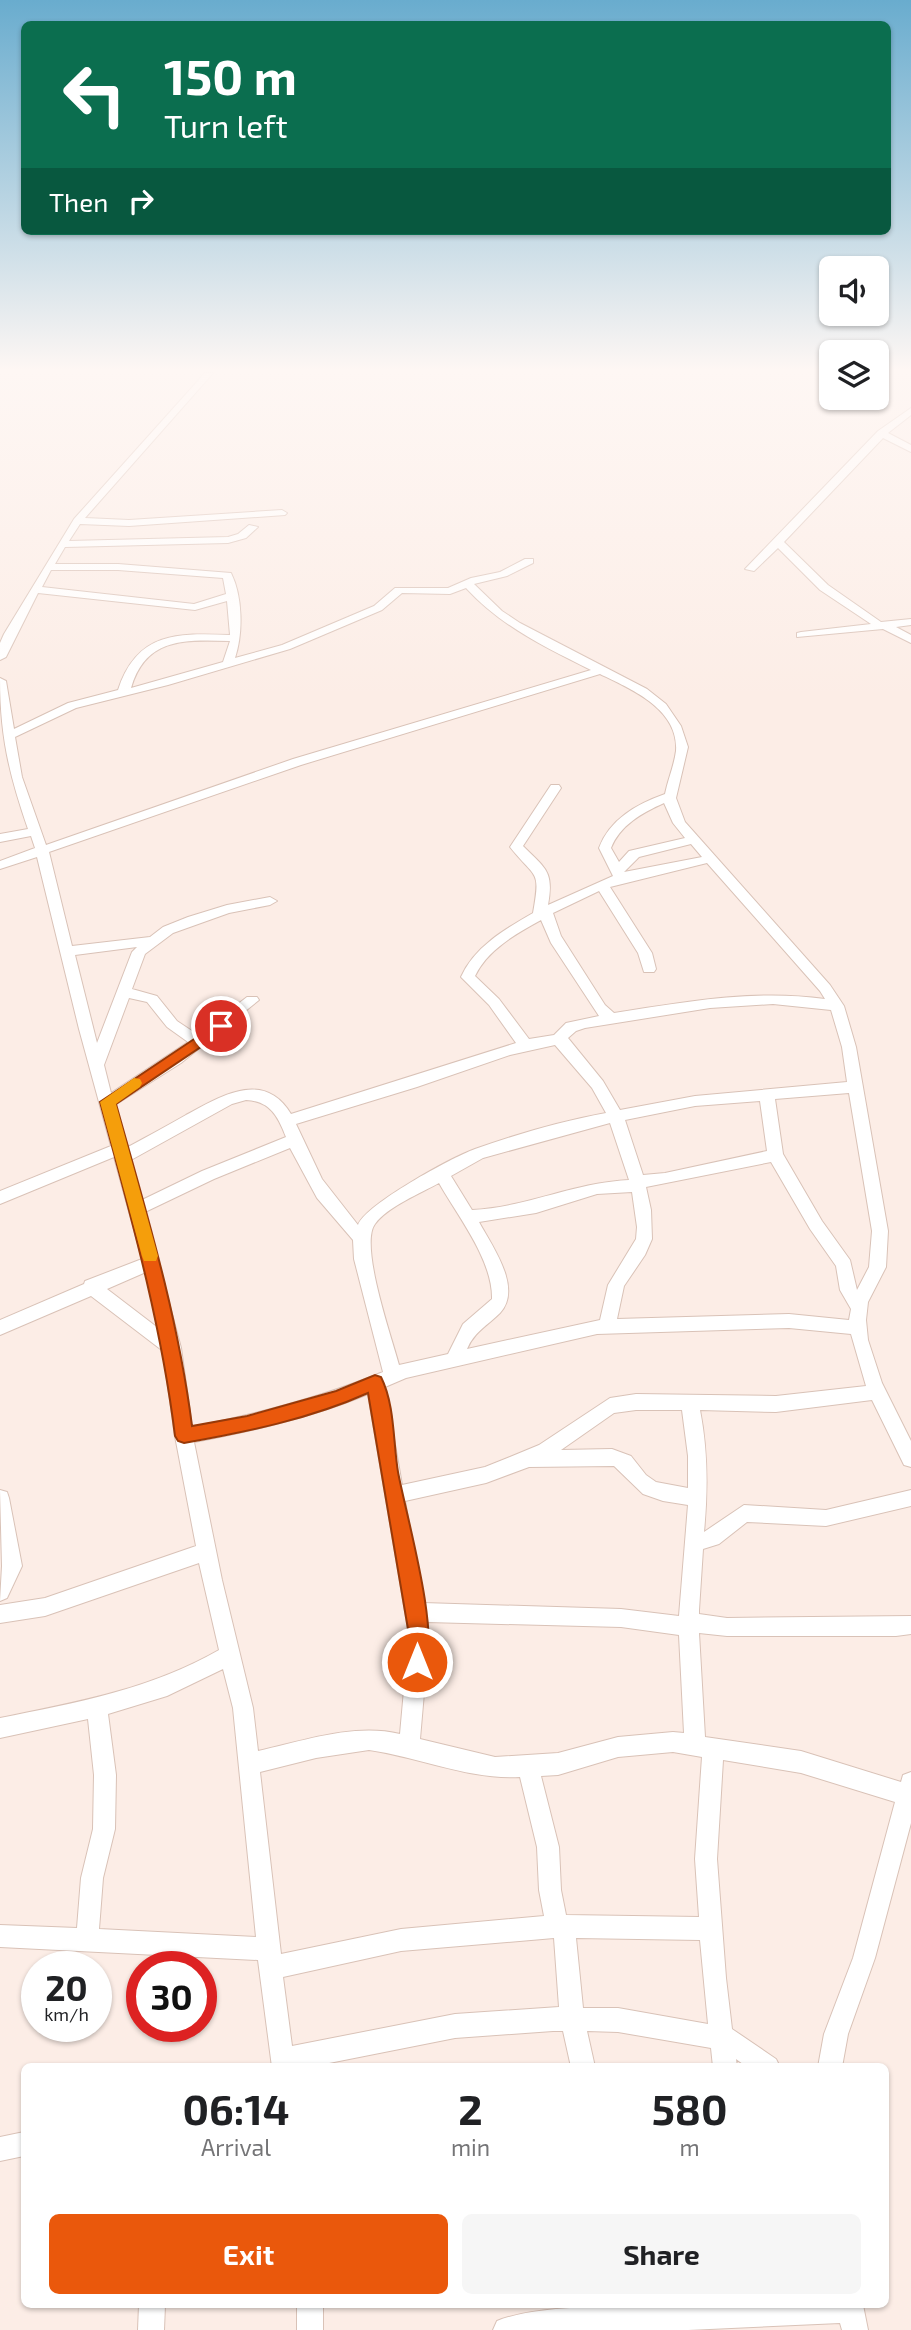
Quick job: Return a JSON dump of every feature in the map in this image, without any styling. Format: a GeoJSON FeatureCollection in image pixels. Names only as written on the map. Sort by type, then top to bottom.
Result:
{"type":"FeatureCollection","features":[{"type":"Feature","properties":{"kind":"street"},"geometry":{"type":"LineString","coordinates":[[0,657],[4,644],[62,544],[77,521],[111,482]]}},
{"type":"Feature","properties":{"kind":"street"},"geometry":{"type":"LineString","coordinates":[[750,569],[780,544],[834,482]]}},
{"type":"Feature","properties":{"kind":"street"},"geometry":{"type":"LineString","coordinates":[[77,521],[129,523],[282,513]]}},
{"type":"Feature","properties":{"kind":"street"},"geometry":{"type":"LineString","coordinates":[[62,544],[228,540],[242,536],[253,527]]}},
{"type":"Feature","properties":{"kind":"street"},"geometry":{"type":"LineString","coordinates":[[780,544],[820,586],[842,604],[911,640]]}},
{"type":"Feature","properties":{"kind":"street"},"geometry":{"type":"LineString","coordinates":[[7,746],[72,705],[123,694],[286,647],[378,608],[399,590],[450,591],[467,583],[503,574],[529,561]]}},
{"type":"Feature","properties":{"kind":"street"},"geometry":{"type":"LineString","coordinates":[[49,567],[118,567],[221,573],[229,577],[236,638],[228,664]]}},
{"type":"Feature","properties":{"kind":"street"},"geometry":{"type":"LineString","coordinates":[[467,583],[486,606],[653,699],[666,710],[678,731],[683,752],[671,795],[673,811],[679,823],[825,988],[837,1006],[849,1047],[880,1231],[881,1255],[859,1308],[859,1328],[877,1392],[911,1460]]}},
{"type":"Feature","properties":{"kind":"street"},"geometry":{"type":"LineString","coordinates":[[35,589],[189,607],[231,596]]}},
{"type":"Feature","properties":{"kind":"street"},"geometry":{"type":"LineString","coordinates":[[801,635],[911,622]]}},
{"type":"Feature","properties":{"kind":"street"},"geometry":{"type":"LineString","coordinates":[[123,694],[134,663],[159,642],[186,638],[236,638]]}},
{"type":"Feature","properties":{"kind":"street"},"geometry":{"type":"LineString","coordinates":[[0,865],[297,762],[602,670]]}},
{"type":"Feature","properties":{"kind":"street"},"geometry":{"type":"LineString","coordinates":[[0,681],[7,746],[43,850],[66,951],[122,1152],[172,1348],[184,1436],[243,1708],[283,2063]]}},
{"type":"Feature","properties":{"kind":"street"},"geometry":{"type":"LineString","coordinates":[[555,788],[516,847],[539,870],[545,883],[542,914],[558,946],[577,970],[594,1003],[612,1019]]}},
{"type":"Feature","properties":{"kind":"street"},"geometry":{"type":"LineString","coordinates":[[619,875],[605,848],[612,832],[654,801],[671,795]]}},
{"type":"Feature","properties":{"kind":"street"},"geometry":{"type":"LineString","coordinates":[[0,838],[36,831]]}},
{"type":"Feature","properties":{"kind":"street"},"geometry":{"type":"LineString","coordinates":[[619,875],[634,854],[695,839]]}},
{"type":"Feature","properties":{"kind":"street"},"geometry":{"type":"LineString","coordinates":[[525,1044],[494,1002],[468,975],[474,962],[513,930],[619,875],[712,858]]}},
{"type":"Feature","properties":{"kind":"street"},"geometry":{"type":"LineString","coordinates":[[602,885],[645,953],[649,969]]}},
{"type":"Feature","properties":{"kind":"street"},"geometry":{"type":"LineString","coordinates":[[97,1064],[139,952],[151,941],[193,920],[227,909],[270,901]]}},
{"type":"Feature","properties":{"kind":"street"},"geometry":{"type":"LineString","coordinates":[[66,951],[151,941]]}},
{"type":"Feature","properties":{"kind":"street"},"geometry":{"type":"LineString","coordinates":[[125,992],[152,999],[172,1024],[198,1042]]}},
{"type":"Feature","properties":{"kind":"street"},"geometry":{"type":"LineString","coordinates":[[560,1039],[563,1032],[571,1027],[695,1003],[767,998],[837,1006]]}},
{"type":"Feature","properties":{"kind":"street"},"geometry":{"type":"LineString","coordinates":[[108,1102],[198,1042],[252,1000]]}},
{"type":"Feature","properties":{"kind":"street"},"geometry":{"type":"LineString","coordinates":[[288,1121],[454,1069],[493,1053],[525,1044],[560,1039]]}},
{"type":"Feature","properties":{"kind":"street"},"geometry":{"type":"LineString","coordinates":[[560,1039],[593,1078],[615,1116],[645,1224],[645,1238],[635,1259],[617,1282],[611,1297],[608,1326]]}},
{"type":"Feature","properties":{"kind":"street"},"geometry":{"type":"LineString","coordinates":[[409,1747],[419,1635],[406,1547],[393,1495],[384,1379],[362,1259],[361,1238],[368,1220],[391,1202],[478,1154],[514,1142],[615,1116],[695,1101],[855,1087]]}},
{"type":"Feature","properties":{"kind":"street"},"geometry":{"type":"LineString","coordinates":[[5,1192],[122,1152],[244,1094],[257,1094],[276,1102],[288,1121],[306,1164],[334,1208],[361,1238]]}},
{"type":"Feature","properties":{"kind":"street"},"geometry":{"type":"LineString","coordinates":[[767,1094],[775,1156],[802,1197],[816,1225],[844,1265],[848,1290],[859,1308]]}},
{"type":"Feature","properties":{"kind":"street"},"geometry":{"type":"LineString","coordinates":[[137,1209],[208,1175],[296,1139]]}},
{"type":"Feature","properties":{"kind":"street"},"geometry":{"type":"LineString","coordinates":[[466,1217],[497,1215],[536,1207],[561,1197],[597,1188],[665,1180],[775,1156]]}},
{"type":"Feature","properties":{"kind":"street"},"geometry":{"type":"LineString","coordinates":[[442,1174],[500,1280],[501,1290],[499,1300],[471,1327],[455,1358]]}},
{"type":"Feature","properties":{"kind":"street"},"geometry":{"type":"LineString","coordinates":[[0,1328],[151,1262]]}},
{"type":"Feature","properties":{"kind":"street"},"geometry":{"type":"LineString","coordinates":[[91,1286],[172,1348]]}},
{"type":"Feature","properties":{"kind":"street"},"geometry":{"type":"LineString","coordinates":[[184,1436],[247,1424],[339,1398],[384,1379],[455,1358],[544,1337],[608,1326],[789,1321],[859,1328]]}},
{"type":"Feature","properties":{"kind":"street"},"geometry":{"type":"LineString","coordinates":[[393,1495],[436,1488],[486,1475],[526,1459],[545,1451],[610,1406],[636,1402],[776,1404],[877,1392]]}},
{"type":"Feature","properties":{"kind":"street"},"geometry":{"type":"LineString","coordinates":[[689,1402],[697,1434],[699,1498],[689,1625],[704,1745],[710,1929],[725,2063]]}},
{"type":"Feature","properties":{"kind":"street"},"geometry":{"type":"LineString","coordinates":[[526,1459],[612,1457],[624,1460],[642,1483],[651,1489],[699,1498]]}},
{"type":"Feature","properties":{"kind":"street"},"geometry":{"type":"LineString","coordinates":[[0,1498],[12,1566],[2,1586]]}},
{"type":"Feature","properties":{"kind":"street"},"geometry":{"type":"LineString","coordinates":[[694,1543],[712,1538],[744,1513],[826,1518],[911,1498]]}},
{"type":"Feature","properties":{"kind":"street"},"geometry":{"type":"LineString","coordinates":[[0,1614],[46,1607],[207,1551]]}},
{"type":"Feature","properties":{"kind":"street"},"geometry":{"type":"LineString","coordinates":[[415,1612],[621,1618],[758,1628],[911,1625]]}},
{"type":"Feature","properties":{"kind":"street"},"geometry":{"type":"LineString","coordinates":[[0,1728],[97,1706],[188,1678],[231,1654]]}},
{"type":"Feature","properties":{"kind":"street"},"geometry":{"type":"LineString","coordinates":[[87,1941],[92,1878],[104,1829],[105,1775],[97,1706]]}},
{"type":"Feature","properties":{"kind":"street"},"geometry":{"type":"LineString","coordinates":[[250,1764],[316,1748],[369,1740],[495,1768],[558,1764],[618,1747],[647,1743],[704,1745],[801,1762],[909,1789],[864,1958],[836,2034],[831,2063]]}},
{"type":"Feature","properties":{"kind":"street"},"geometry":{"type":"LineString","coordinates":[[528,1767],[548,1847],[551,1890],[560,1926],[572,2019],[582,2063]]}},
{"type":"Feature","properties":{"kind":"street"},"geometry":{"type":"LineString","coordinates":[[0,1936],[270,1958],[401,1940],[560,1926],[710,1929]]}},
{"type":"Feature","properties":{"kind":"street"},"geometry":{"type":"LineString","coordinates":[[287,2063],[455,2025],[572,2019],[618,2020],[728,2039],[762,2063]]}},
{"type":"Feature","properties":{"kind":"street"},"geometry":{"type":"LineString","coordinates":[[0,2149],[21,2145]]}},
{"type":"Feature","properties":{"kind":"street"},"geometry":{"type":"LineString","coordinates":[[151,2330],[152,2308]]}},
{"type":"Feature","properties":{"kind":"street"},"geometry":{"type":"LineString","coordinates":[[310,2308],[310,2330]]}},
{"type":"Feature","properties":{"kind":"street"},"geometry":{"type":"LineString","coordinates":[[506,2330],[608,2312],[744,2310],[852,2315]]}},
{"type":"Feature","properties":{"kind":"slow traffic"},"geometry":{"type":"LineString","coordinates":[[134,1083],[108,1102],[150,1256]]}},
{"type":"Feature","properties":{"kind":"route"},"geometry":{"type":"LineString","coordinates":[[221,1026],[176,1059],[124,1089],[108,1102],[158,1286],[175,1365],[184,1436],[291,1412],[339,1398],[375,1382],[389,1470],[406,1547],[419,1635],[417,1662]]}}]}
